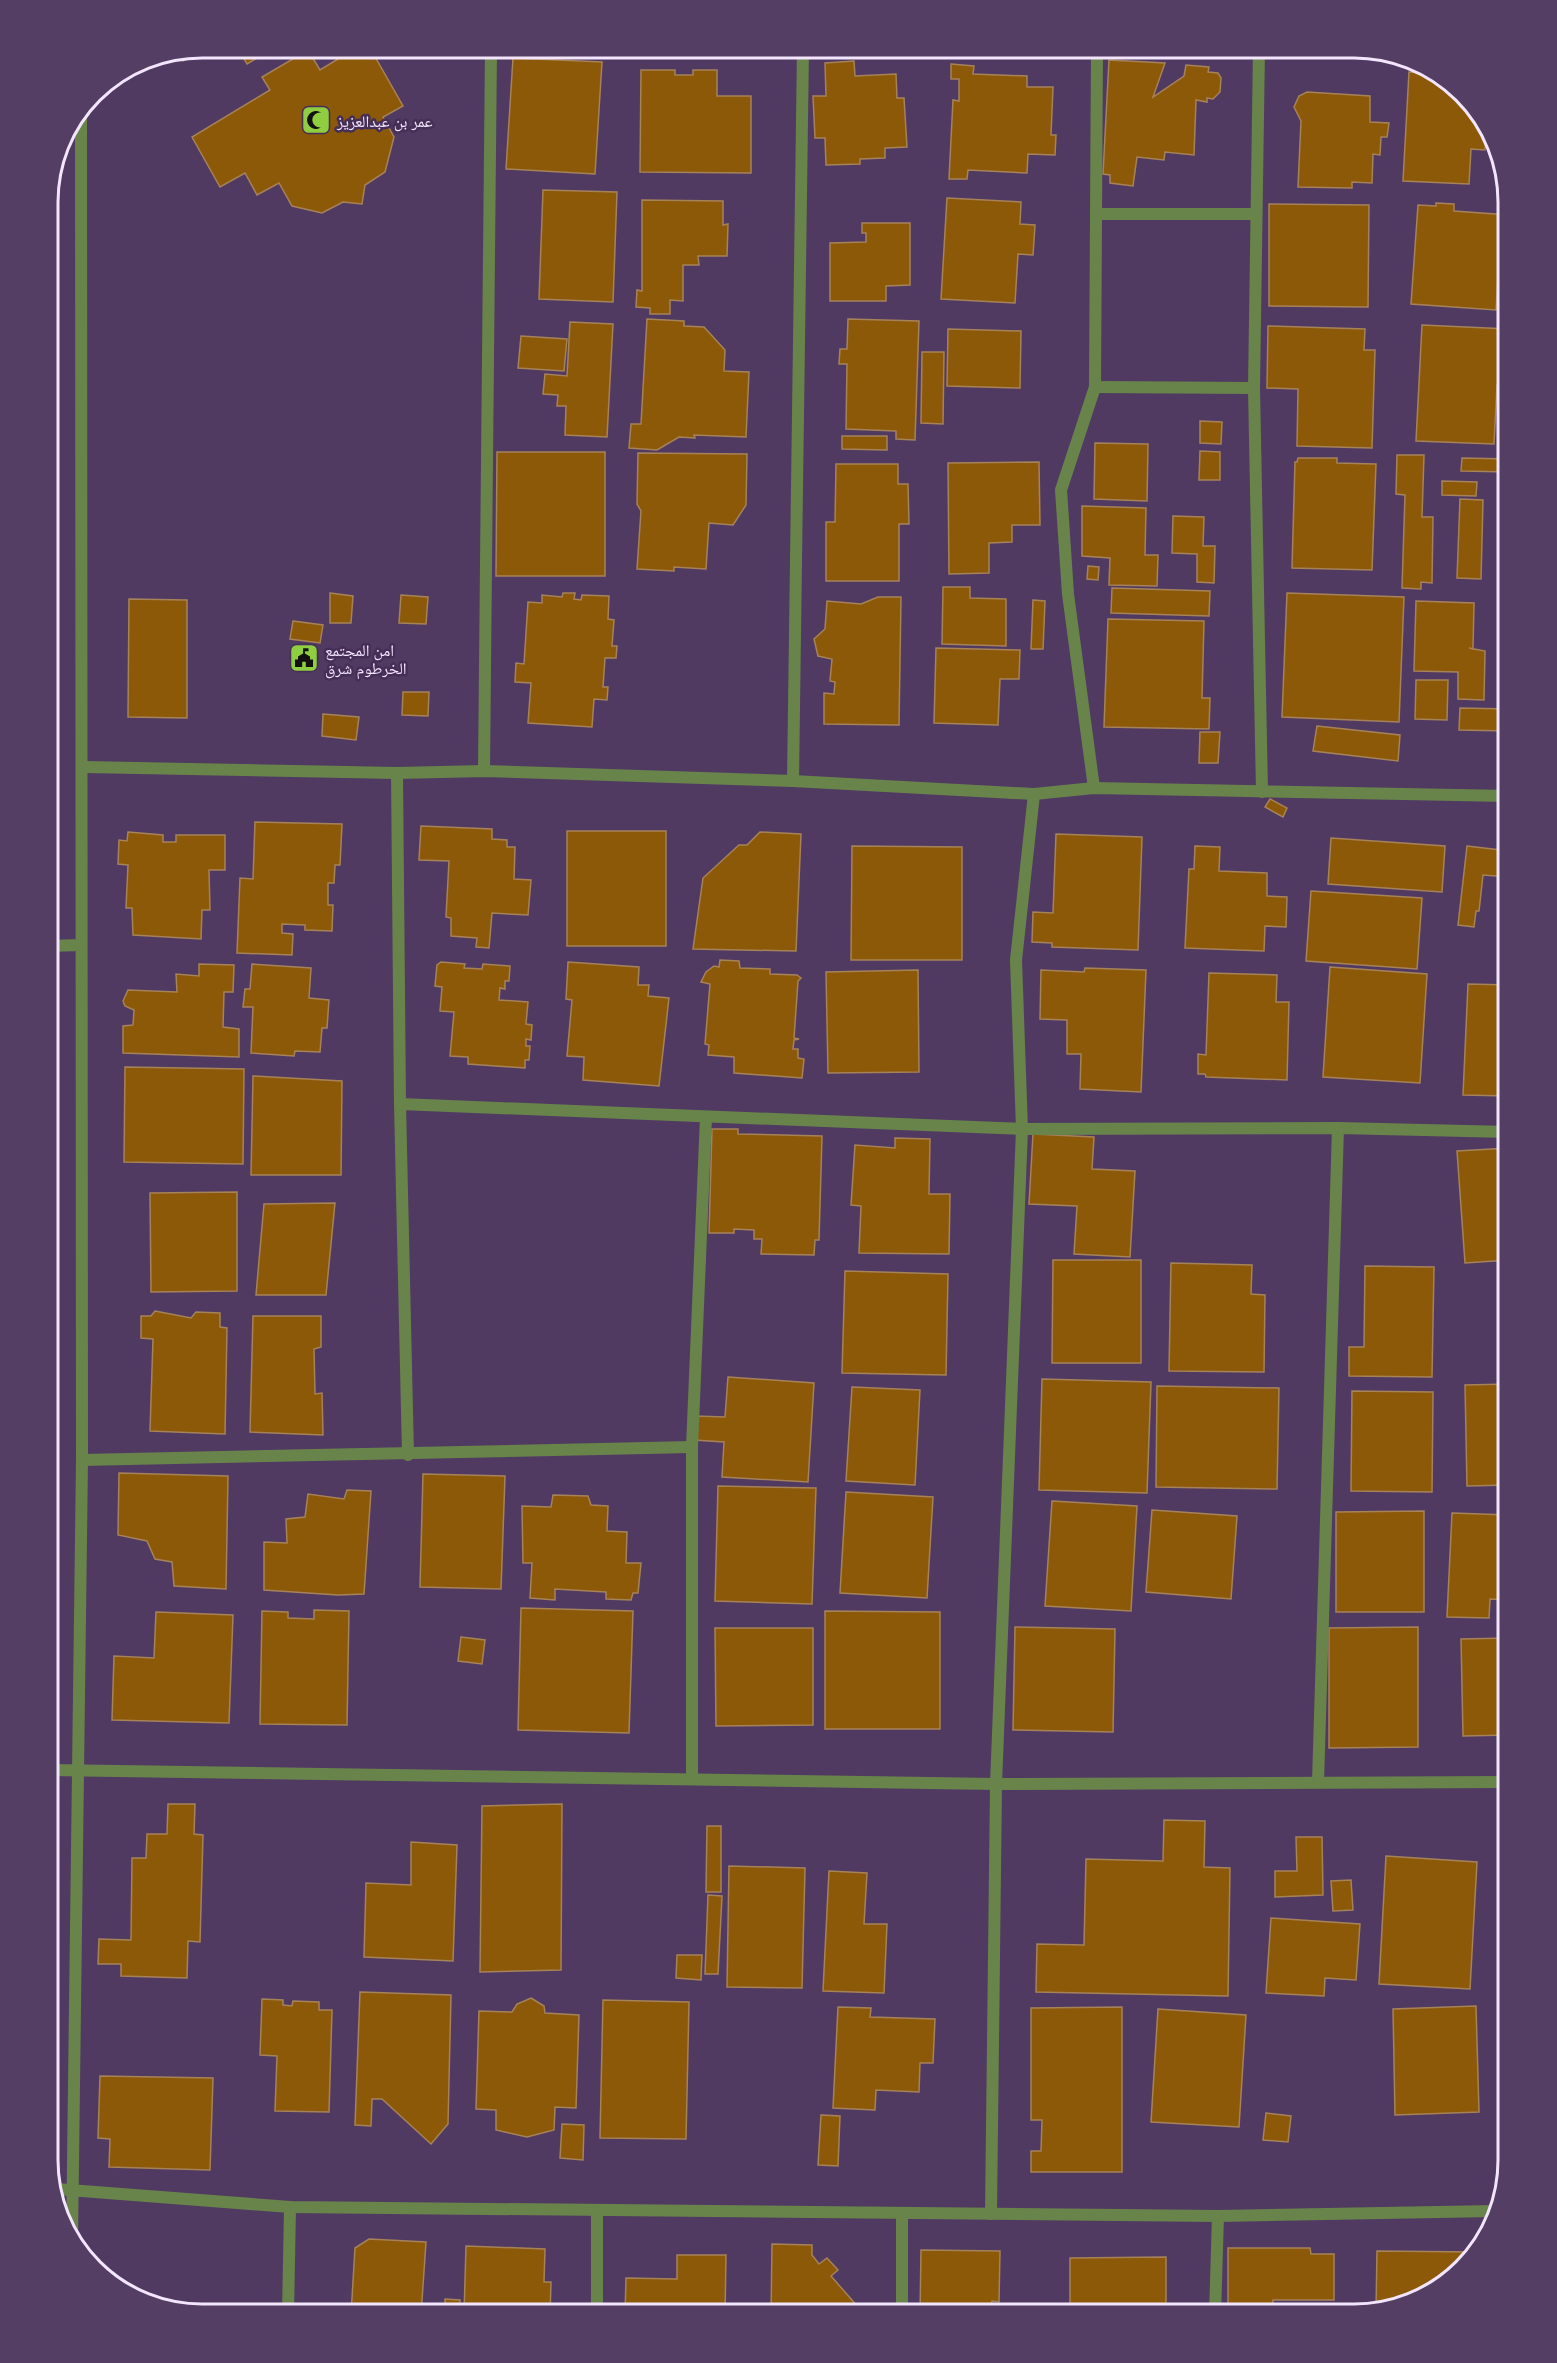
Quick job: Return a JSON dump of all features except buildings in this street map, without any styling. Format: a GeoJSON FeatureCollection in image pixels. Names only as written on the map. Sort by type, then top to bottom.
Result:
{"type":"FeatureCollection","features":[{"type":"Feature","properties":{"kind":"street"},"geometry":{"type":"LineString","coordinates":[[484,771],[491,58]]}},
{"type":"Feature","properties":{"kind":"street"},"geometry":{"type":"LineString","coordinates":[[793,781],[802,59]]}},
{"type":"Feature","properties":{"kind":"street"},"geometry":{"type":"LineString","coordinates":[[1094,788],[1068,594],[1061,490],[1095,387],[1097,59]]}},
{"type":"Feature","properties":{"kind":"street"},"geometry":{"type":"LineString","coordinates":[[1259,59],[1254,388],[1262,792]]}},
{"type":"Feature","properties":{"kind":"street"},"geometry":{"type":"LineString","coordinates":[[72,2221],[82,1460],[81,945],[84,767],[81,125]]}},
{"type":"Feature","properties":{"kind":"street"},"geometry":{"type":"LineString","coordinates":[[1096,214],[1256,214]]}},
{"type":"Feature","properties":{"kind":"street"},"geometry":{"type":"LineString","coordinates":[[1095,387],[1254,388]]}},
{"type":"Feature","properties":{"kind":"street"},"geometry":{"type":"LineString","coordinates":[[84,767],[397,773],[484,771],[793,781],[1034,795],[1094,788],[1498,796]]}},
{"type":"Feature","properties":{"kind":"street"},"geometry":{"type":"LineString","coordinates":[[397,773],[400,1104],[408,1455]]}},
{"type":"Feature","properties":{"kind":"street"},"geometry":{"type":"LineString","coordinates":[[991,2214],[996,1784],[1022,1129],[1016,960],[1034,795]]}},
{"type":"Feature","properties":{"kind":"street"},"geometry":{"type":"LineString","coordinates":[[59,946],[81,945]]}},
{"type":"Feature","properties":{"kind":"street"},"geometry":{"type":"LineString","coordinates":[[400,1104],[1022,1129],[1338,1128],[1498,1132]]}},
{"type":"Feature","properties":{"kind":"street"},"geometry":{"type":"LineString","coordinates":[[692,1778],[692,1447],[706,1117]]}},
{"type":"Feature","properties":{"kind":"street"},"geometry":{"type":"LineString","coordinates":[[1318,1782],[1338,1128]]}},
{"type":"Feature","properties":{"kind":"street"},"geometry":{"type":"LineString","coordinates":[[82,1460],[408,1455],[692,1447]]}},
{"type":"Feature","properties":{"kind":"street"},"geometry":{"type":"LineString","coordinates":[[58,1770],[996,1784],[1498,1782]]}},
{"type":"Feature","properties":{"kind":"street"},"geometry":{"type":"LineString","coordinates":[[62,2189],[290,2207],[1218,2216],[1490,2211]]}},
{"type":"Feature","properties":{"kind":"street"},"geometry":{"type":"LineString","coordinates":[[288,2304],[290,2207]]}},
{"type":"Feature","properties":{"kind":"street"},"geometry":{"type":"LineString","coordinates":[[597,2210],[597,2304]]}},
{"type":"Feature","properties":{"kind":"street"},"geometry":{"type":"LineString","coordinates":[[902,2213],[902,2304]]}},
{"type":"Feature","properties":{"kind":"street"},"geometry":{"type":"LineString","coordinates":[[1215,2304],[1218,2216]]}},
{"type":"Feature","properties":{"kind":"place","name":"عمر بن عبدالعزيز"},"geometry":{"type":"Point","coordinates":[316,120]}},
{"type":"Feature","properties":{"kind":"place","name":"امن المجتمع الخرطوم شرق"},"geometry":{"type":"Point","coordinates":[304,658]}}]}
